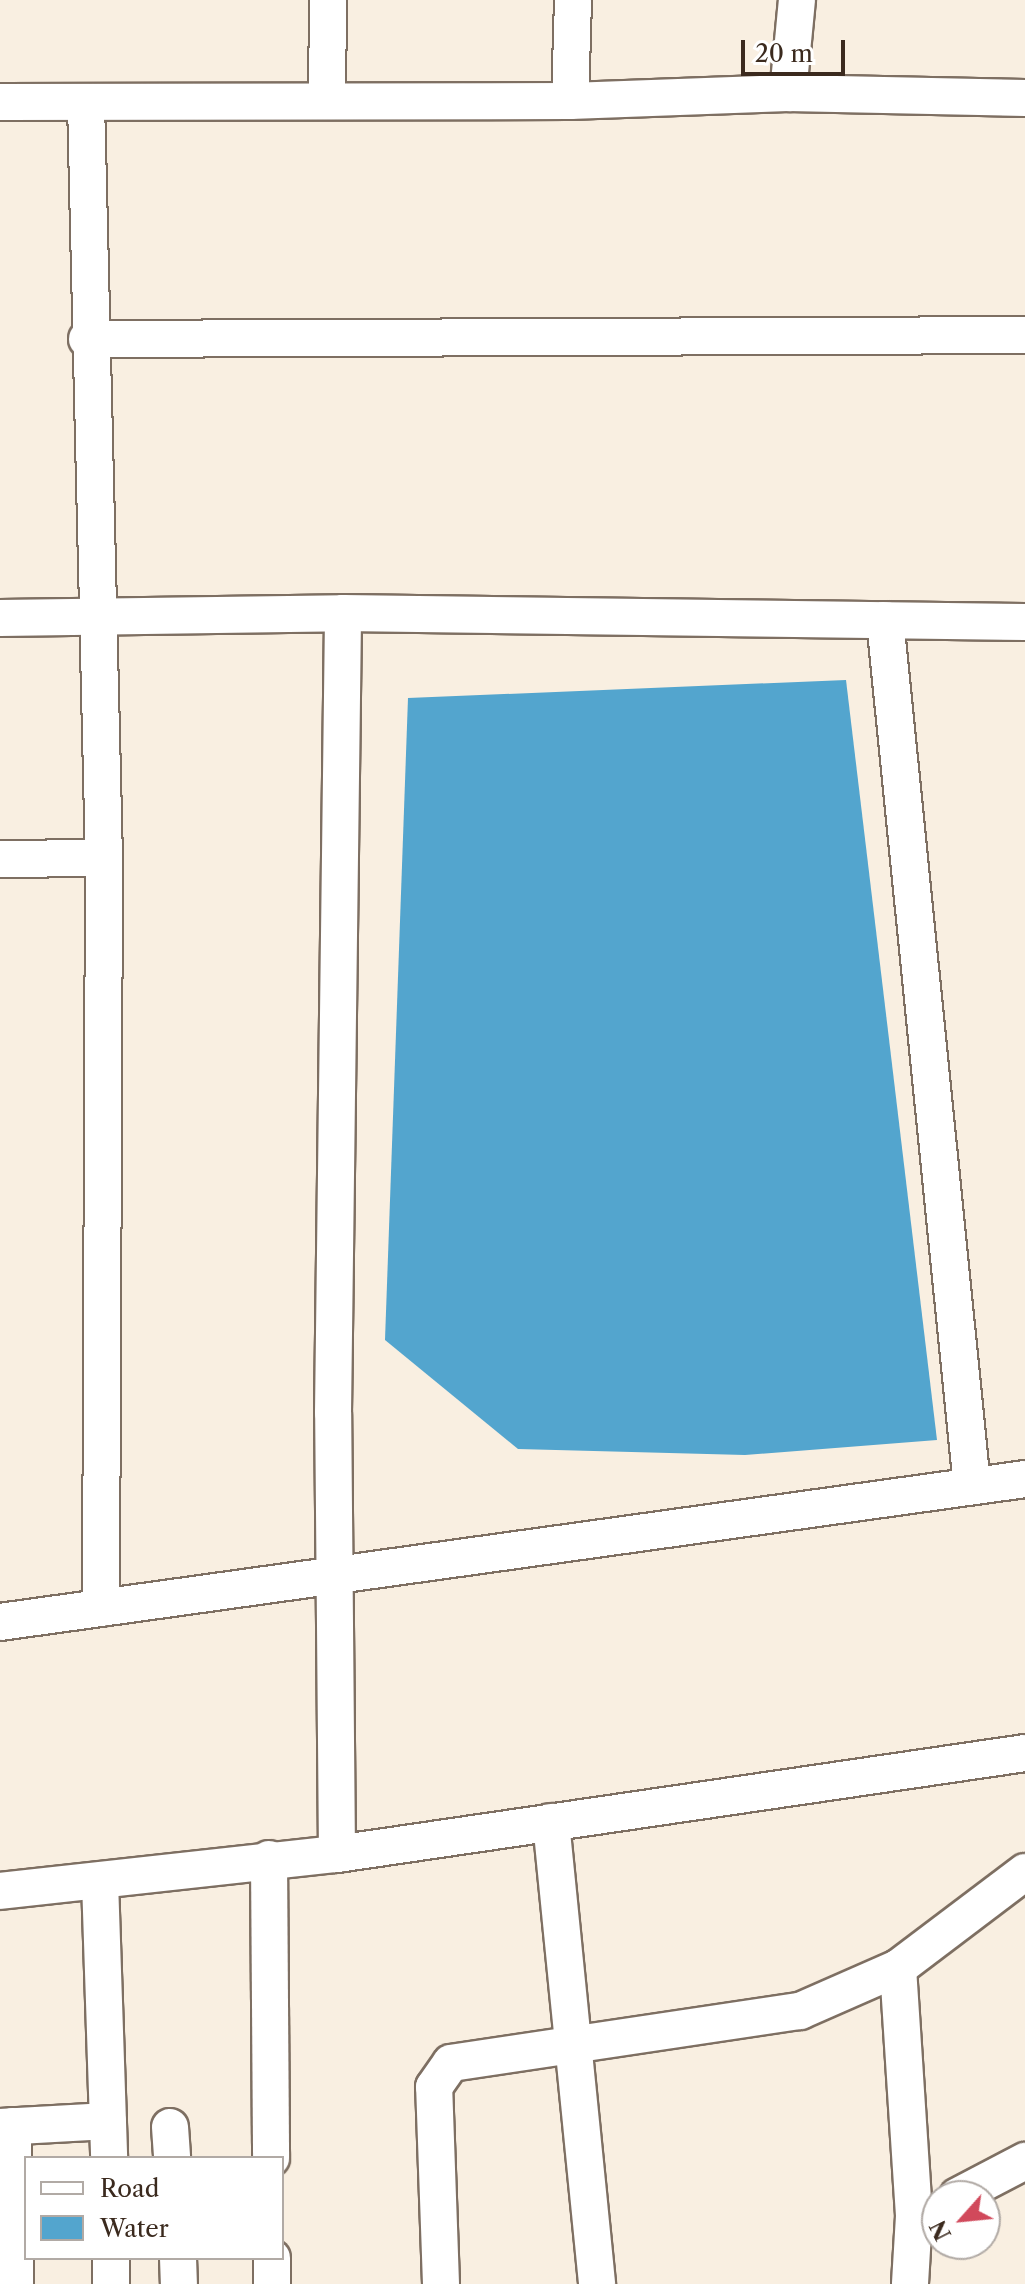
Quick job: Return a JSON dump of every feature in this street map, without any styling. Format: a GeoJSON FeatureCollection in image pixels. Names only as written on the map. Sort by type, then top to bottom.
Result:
{"type":"FeatureCollection","features":[{"type":"Feature","properties":{"kind":"street"},"geometry":{"type":"LineString","coordinates":[[327,98],[328,0]]}},
{"type":"Feature","properties":{"kind":"street"},"geometry":{"type":"LineString","coordinates":[[570,101],[573,0]]}},
{"type":"Feature","properties":{"kind":"street"},"geometry":{"type":"LineString","coordinates":[[788,93],[797,0]]}},
{"type":"Feature","properties":{"kind":"street"},"geometry":{"type":"LineString","coordinates":[[0,102],[327,98],[570,101],[788,93],[1025,98]]}},
{"type":"Feature","properties":{"kind":"street"},"geometry":{"type":"LineString","coordinates":[[86,102],[87,339],[104,858],[101,1608]]}},
{"type":"Feature","properties":{"kind":"street"},"geometry":{"type":"LineString","coordinates":[[87,339],[1025,335]]}},
{"type":"Feature","properties":{"kind":"street"},"geometry":{"type":"LineString","coordinates":[[337,1854],[334,1576],[343,613]]}},
{"type":"Feature","properties":{"kind":"street"},"geometry":{"type":"LineString","coordinates":[[0,618],[343,613],[1025,622]]}},
{"type":"Feature","properties":{"kind":"street"},"geometry":{"type":"LineString","coordinates":[[885,620],[972,1486]]}},
{"type":"Feature","properties":{"kind":"street"},"geometry":{"type":"LineString","coordinates":[[0,859],[104,858]]}},
{"type":"Feature","properties":{"kind":"street"},"geometry":{"type":"LineString","coordinates":[[0,1622],[1025,1479]]}},
{"type":"Feature","properties":{"kind":"street"},"geometry":{"type":"LineString","coordinates":[[0,1891],[269,1859],[337,1854],[1025,1753]]}},
{"type":"Feature","properties":{"kind":"street"},"geometry":{"type":"LineString","coordinates":[[551,1822],[576,2044],[597,2284]]}},
{"type":"Feature","properties":{"kind":"street"},"geometry":{"type":"LineString","coordinates":[[269,1859],[271,2156]]}},
{"type":"Feature","properties":{"kind":"street"},"geometry":{"type":"LineString","coordinates":[[441,2284],[440,2073],[451,2063],[800,2011],[898,1968],[1025,1872]]}},
{"type":"Feature","properties":{"kind":"street"},"geometry":{"type":"LineString","coordinates":[[100,1881],[109,2156]]}},
{"type":"Feature","properties":{"kind":"street"},"geometry":{"type":"LineString","coordinates":[[898,1968],[922,2180]]}},
{"type":"Feature","properties":{"kind":"street"},"geometry":{"type":"LineString","coordinates":[[15,2284],[7,2127],[108,2121]]}},
{"type":"Feature","properties":{"kind":"street"},"geometry":{"type":"LineString","coordinates":[[989,2180],[1025,2161]]}},
{"type":"Feature","properties":{"kind":"street"},"geometry":{"type":"LineString","coordinates":[[910,2284],[921,2234]]}},
{"type":"Feature","properties":{"kind":"street"},"geometry":{"type":"LineString","coordinates":[[111,2260],[111,2284]]}},
{"type":"Feature","properties":{"kind":"street"},"geometry":{"type":"LineString","coordinates":[[178,2260],[179,2284]]}},
{"type":"Feature","properties":{"kind":"street"},"geometry":{"type":"LineString","coordinates":[[272,2260],[272,2284]]}},
{"type":"Feature","properties":{"kind":"water"},"geometry":{"type":"Polygon","coordinates":[[[846,680],[937,1440],[745,1455],[518,1449],[385,1340],[408,698],[846,680]]]}}]}
